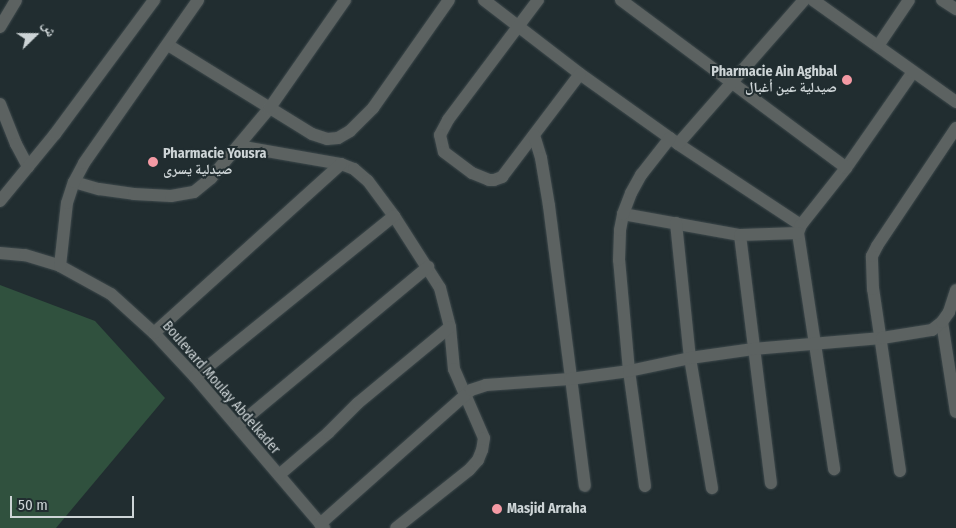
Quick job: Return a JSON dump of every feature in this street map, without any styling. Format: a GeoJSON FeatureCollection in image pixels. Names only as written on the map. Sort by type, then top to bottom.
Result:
{"type":"FeatureCollection","features":[{"type":"Feature","properties":{"kind":"street"},"geometry":{"type":"LineString","coordinates":[[0,27],[16,0]]}},
{"type":"Feature","properties":{"kind":"street"},"geometry":{"type":"LineString","coordinates":[[0,201],[28,167],[154,0]]}},
{"type":"Feature","properties":{"kind":"street"},"geometry":{"type":"LineString","coordinates":[[60,266],[67,203],[74,182],[84,163],[198,0]]}},
{"type":"Feature","properties":{"kind":"street"},"geometry":{"type":"LineString","coordinates":[[74,182],[99,189],[134,194],[171,196],[194,192],[210,178],[269,108],[345,0]]}},
{"type":"Feature","properties":{"kind":"street"},"geometry":{"type":"LineString","coordinates":[[168,45],[312,134],[327,139],[338,138],[350,131],[373,108],[449,0]]}},
{"type":"Feature","properties":{"kind":"street"},"geometry":{"type":"LineString","coordinates":[[484,0],[580,74],[799,229]]}},
{"type":"Feature","properties":{"kind":"street"},"geometry":{"type":"LineString","coordinates":[[538,0],[448,120],[440,135],[444,152],[453,161],[472,173],[494,180],[502,177],[516,161],[580,74]]}},
{"type":"Feature","properties":{"kind":"street"},"geometry":{"type":"LineString","coordinates":[[644,486],[629,371],[619,260],[623,214],[641,176],[733,82],[804,0]]}},
{"type":"Feature","properties":{"kind":"street"},"geometry":{"type":"LineString","coordinates":[[813,0],[956,102]]}},
{"type":"Feature","properties":{"kind":"street"},"geometry":{"type":"LineString","coordinates":[[878,46],[909,0]]}},
{"type":"Feature","properties":{"kind":"street"},"geometry":{"type":"LineString","coordinates":[[942,0],[956,9]]}},
{"type":"Feature","properties":{"kind":"street"},"geometry":{"type":"LineString","coordinates":[[629,2],[846,168]]}},
{"type":"Feature","properties":{"kind":"street"},"geometry":{"type":"LineString","coordinates":[[834,469],[813,343],[799,229],[846,168],[913,72]]}},
{"type":"Feature","properties":{"kind":"street"},"geometry":{"type":"LineString","coordinates":[[0,104],[16,144],[28,167]]}},
{"type":"Feature","properties":{"kind":"street"},"geometry":{"type":"LineString","coordinates":[[900,471],[882,338],[873,289],[872,256],[956,128]]}},
{"type":"Feature","properties":{"kind":"street"},"geometry":{"type":"LineString","coordinates":[[534,135],[541,158],[549,206],[585,486]]}},
{"type":"Feature","properties":{"kind":"street"},"geometry":{"type":"LineString","coordinates":[[238,146],[341,164],[354,169],[368,181],[394,216],[440,288],[450,327],[454,369],[467,392],[484,438],[478,460],[469,470],[396,528]]}},
{"type":"Feature","properties":{"kind":"street"},"geometry":{"type":"LineString","coordinates":[[154,333],[341,164]]}},
{"type":"Feature","properties":{"kind":"street"},"geometry":{"type":"LineString","coordinates":[[623,214],[740,235],[799,229]]}},
{"type":"Feature","properties":{"kind":"street"},"geometry":{"type":"LineString","coordinates":[[195,376],[394,216]]}},
{"type":"Feature","properties":{"kind":"street"},"geometry":{"type":"LineString","coordinates":[[676,223],[690,358],[712,488]]}},
{"type":"Feature","properties":{"kind":"street"},"geometry":{"type":"LineString","coordinates":[[740,235],[771,483]]}},
{"type":"Feature","properties":{"kind":"street","name":"Boulevard Moulay Abdelkader"},"geometry":{"type":"LineString","coordinates":[[0,253],[25,255],[60,266],[111,294],[154,333],[195,376],[322,526]]}},
{"type":"Feature","properties":{"kind":"street"},"geometry":{"type":"LineString","coordinates":[[237,426],[428,267]]}},
{"type":"Feature","properties":{"kind":"street"},"geometry":{"type":"LineString","coordinates":[[322,526],[467,392],[486,385],[570,379],[629,371],[690,358],[753,349],[882,338],[932,330],[942,322],[949,312],[956,290]]}},
{"type":"Feature","properties":{"kind":"street"},"geometry":{"type":"LineString","coordinates":[[942,322],[956,412]]}},
{"type":"Feature","properties":{"kind":"street"},"geometry":{"type":"LineString","coordinates":[[279,475],[328,433],[358,404],[450,327]]}},
{"type":"Feature","properties":{"kind":"green space"},"geometry":{"type":"Polygon","coordinates":[[[0,285],[95,321],[165,398],[56,528],[0,528],[0,285]]]}},
{"type":"Feature","properties":{"kind":"place","name":"Pharmacie Ain Aghbal صيدلية عين أغبال"},"geometry":{"type":"Point","coordinates":[847,80]}},
{"type":"Feature","properties":{"kind":"place","name":"Pharmacie Yousra صيدلية يسرى"},"geometry":{"type":"Point","coordinates":[153,162]}},
{"type":"Feature","properties":{"kind":"place","name":"Masjid Arraha"},"geometry":{"type":"Point","coordinates":[497,509]}}]}
